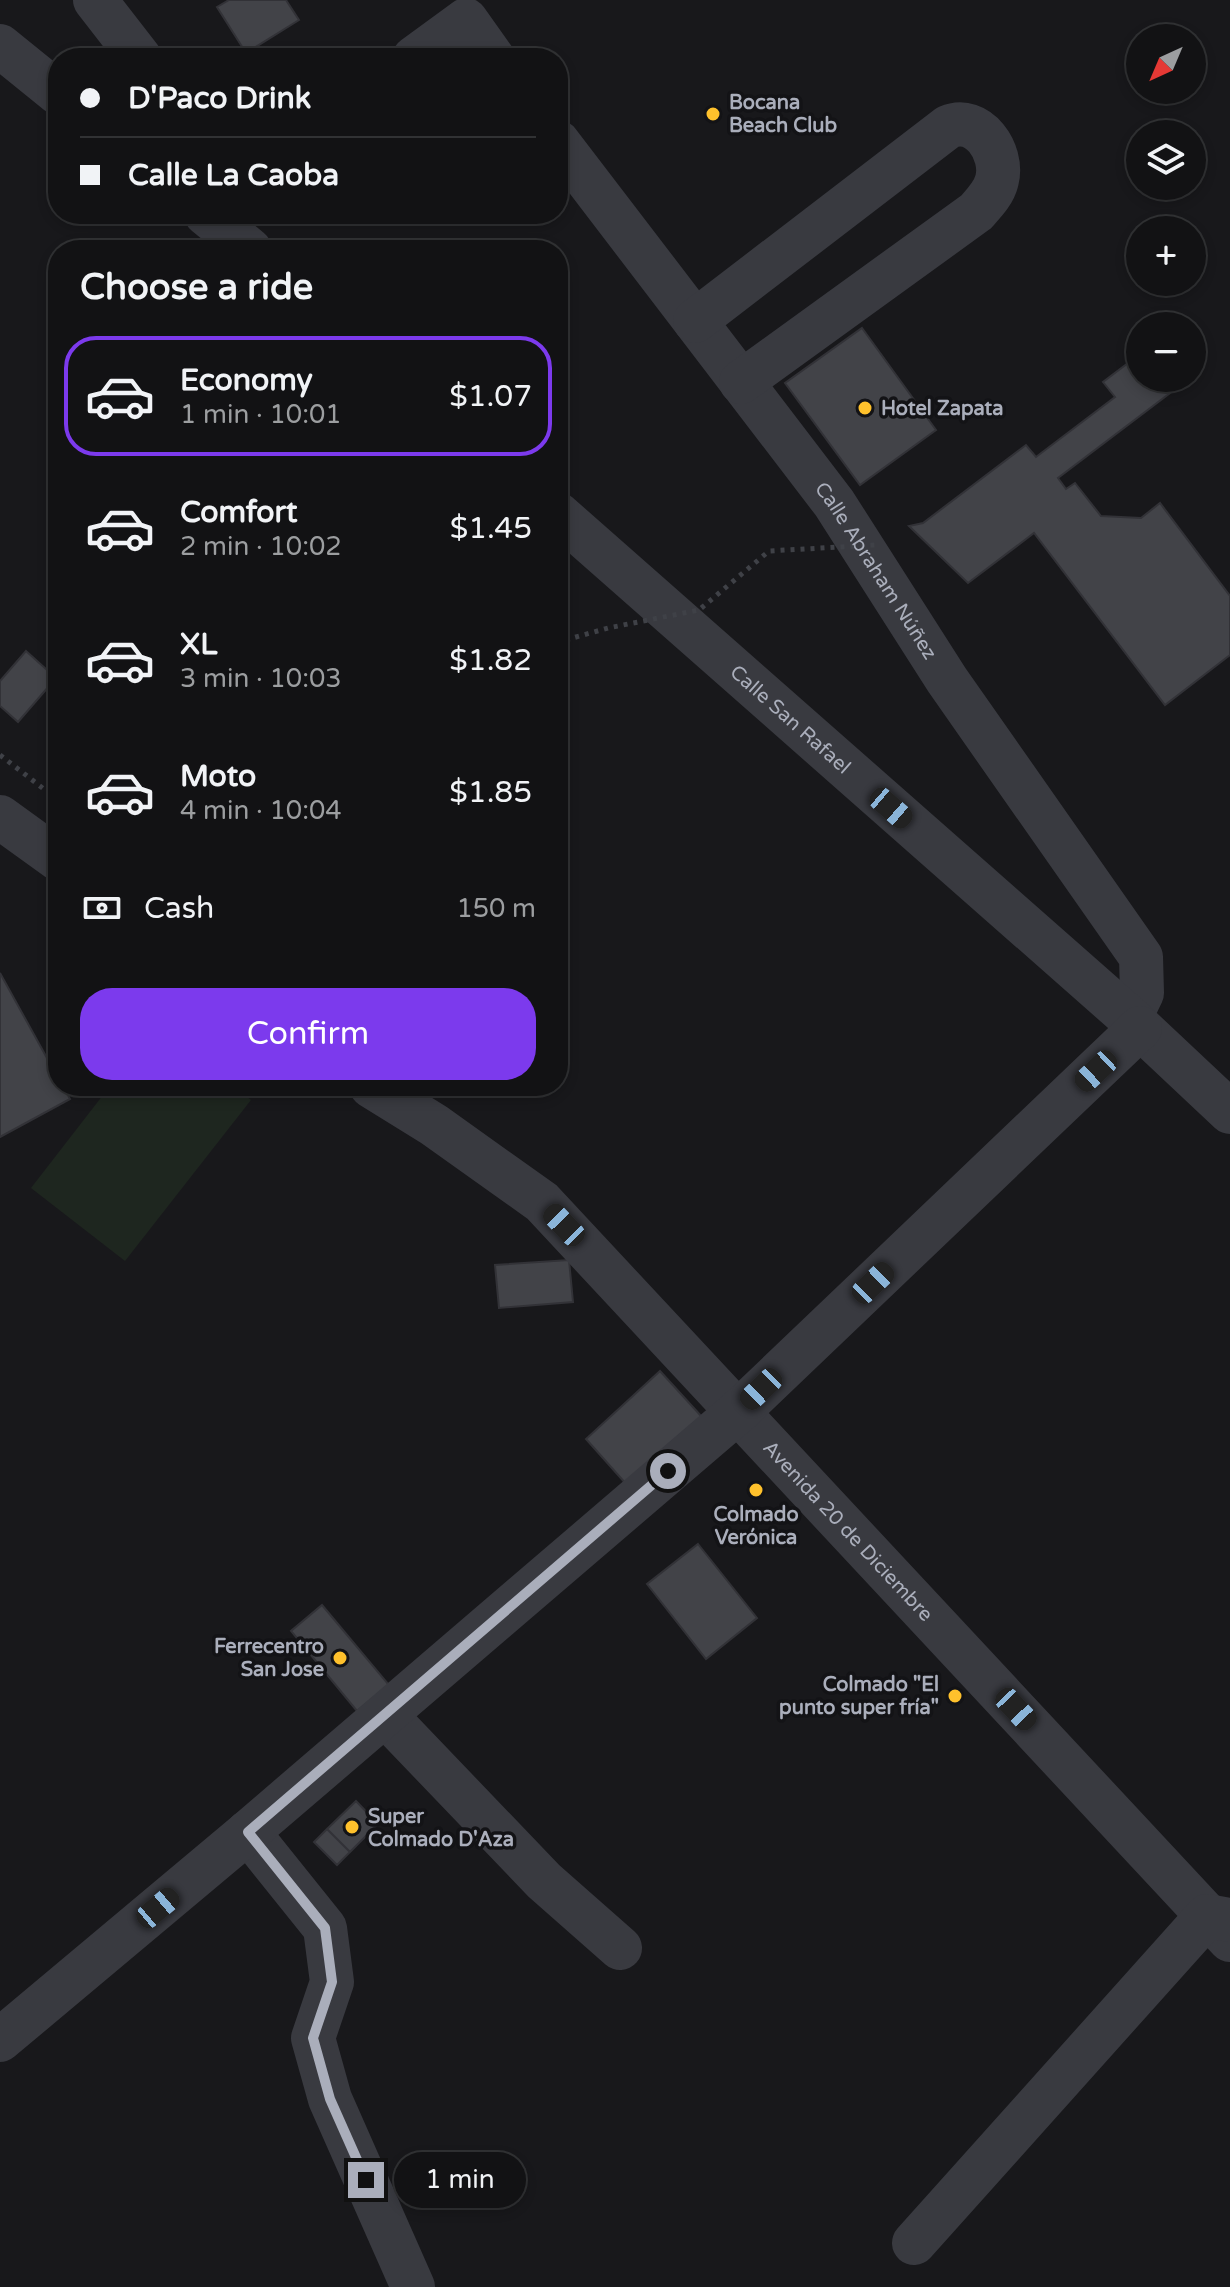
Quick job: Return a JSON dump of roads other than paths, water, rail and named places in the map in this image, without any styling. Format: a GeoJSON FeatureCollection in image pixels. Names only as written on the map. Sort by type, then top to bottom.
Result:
{"type":"FeatureCollection","features":[{"type":"Feature","properties":{"kind":"street"},"geometry":{"type":"LineString","coordinates":[[95,0],[132,48]]}},
{"type":"Feature","properties":{"kind":"street"},"geometry":{"type":"LineString","coordinates":[[428,48],[480,10],[490,48]]}},
{"type":"Feature","properties":{"kind":"street"},"geometry":{"type":"LineString","coordinates":[[0,46],[48,85]]}},
{"type":"Feature","properties":{"kind":"street"},"geometry":{"type":"LineString","coordinates":[[695,321],[948,127],[962,122],[970,124],[988,140],[998,158],[998,179],[992,194],[976,212],[741,382]]}},
{"type":"Feature","properties":{"kind":"street","name":"Calle Abraham Núñez"},"geometry":{"type":"LineString","coordinates":[[568,155],[834,503],[947,680],[1141,957],[1142,993],[1135,1023]]}},
{"type":"Feature","properties":{"kind":"street"},"geometry":{"type":"LineString","coordinates":[[218,224],[238,240]]}},
{"type":"Feature","properties":{"kind":"street","name":"Calle San Rafael"},"geometry":{"type":"LineString","coordinates":[[568,523],[1135,1023],[1223,1092]]}},
{"type":"Feature","properties":{"kind":"street"},"geometry":{"type":"LineString","coordinates":[[0,817],[48,852]]}},
{"type":"Feature","properties":{"kind":"street"},"geometry":{"type":"LineString","coordinates":[[0,2040],[739,1411],[1135,1023]]}},
{"type":"Feature","properties":{"kind":"street","name":"Avenida 20 de Diciembre"},"geometry":{"type":"LineString","coordinates":[[387,1096],[434,1125],[542,1202],[1222,1925]]}},
{"type":"Feature","properties":{"kind":"street"},"geometry":{"type":"LineString","coordinates":[[385,1715],[544,1881],[620,1948]]}},
{"type":"Feature","properties":{"kind":"street"},"geometry":{"type":"LineString","coordinates":[[248,1832],[325,1928],[332,1982],[313,2038],[330,2099],[413,2287]]}},
{"type":"Feature","properties":{"kind":"street"},"geometry":{"type":"LineString","coordinates":[[914,2243],[1222,1925]]}},
{"type":"Feature","properties":{"kind":"place","name":"Bocana Beach Club"},"geometry":{"type":"Point","coordinates":[713,114]}},
{"type":"Feature","properties":{"kind":"place","name":"Hotel Zapata"},"geometry":{"type":"Point","coordinates":[865,408]}},
{"type":"Feature","properties":{"kind":"place","name":"Colmado Verónica"},"geometry":{"type":"Point","coordinates":[756,1490]}},
{"type":"Feature","properties":{"kind":"place","name":"Ferrecentro San Jose"},"geometry":{"type":"Point","coordinates":[340,1658]}},
{"type":"Feature","properties":{"kind":"place","name":"Colmado \"El punto super fría\""},"geometry":{"type":"Point","coordinates":[955,1696]}},
{"type":"Feature","properties":{"kind":"place","name":"Super Colmado D'Aza"},"geometry":{"type":"Point","coordinates":[352,1827]}}]}
